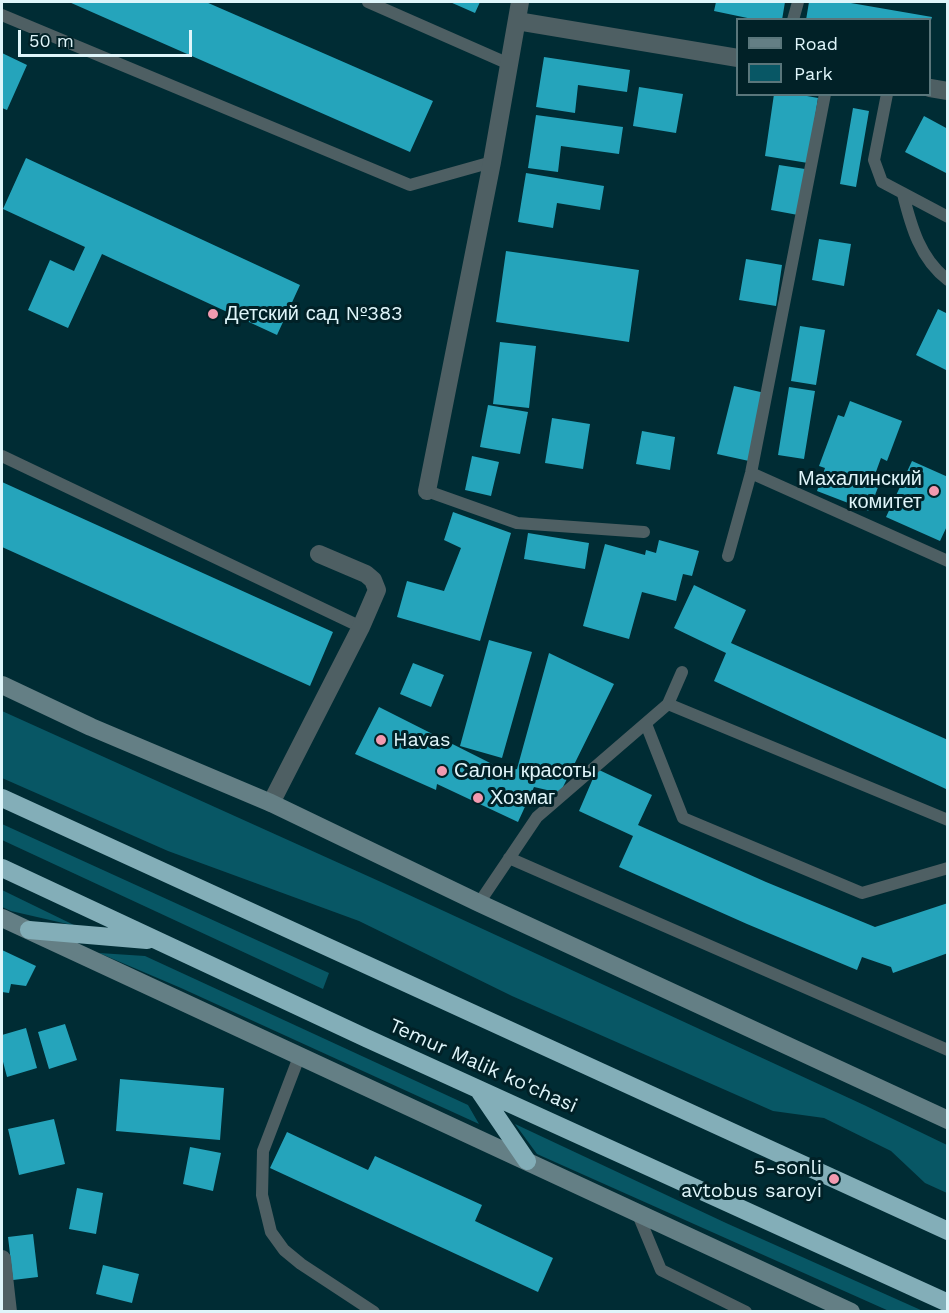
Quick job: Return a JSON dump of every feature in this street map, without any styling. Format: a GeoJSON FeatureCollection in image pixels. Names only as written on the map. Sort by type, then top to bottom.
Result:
{"type":"FeatureCollection","features":[{"type":"Feature","properties":{"kind":"highway"},"geometry":{"type":"LineString","coordinates":[[2,798],[948,1231]]}},
{"type":"Feature","properties":{"kind":"highway","name":"Temur Malik ko'chasi"},"geometry":{"type":"LineString","coordinates":[[2,868],[366,1038],[948,1303]]}},
{"type":"Feature","properties":{"kind":"highway"},"geometry":{"type":"LineString","coordinates":[[29,930],[161,942]]}},
{"type":"Feature","properties":{"kind":"highway"},"geometry":{"type":"LineString","coordinates":[[477,1087],[527,1161]]}},
{"type":"Feature","properties":{"kind":"street"},"geometry":{"type":"LineString","coordinates":[[427,491],[492,162],[520,2]]}},
{"type":"Feature","properties":{"kind":"street"},"geometry":{"type":"LineString","coordinates":[[517,21],[736,58]]}},
{"type":"Feature","properties":{"kind":"street"},"geometry":{"type":"LineString","coordinates":[[931,88],[948,91]]}},
{"type":"Feature","properties":{"kind":"street"},"geometry":{"type":"LineString","coordinates":[[271,803],[361,627],[377,590],[374,580],[320,554]]}},
{"type":"Feature","properties":{"kind":"street"},"geometry":{"type":"LineString","coordinates":[[2,685],[91,727],[271,803],[479,903],[948,1120]]}},
{"type":"Feature","properties":{"kind":"street"},"geometry":{"type":"LineString","coordinates":[[2,918],[637,1211],[824,1306],[852,1311]]}},
{"type":"Feature","properties":{"kind":"street"},"geometry":{"type":"LineString","coordinates":[[2,1259],[8,1311]]}},
{"type":"Feature","properties":{"kind":"lane"},"geometry":{"type":"LineString","coordinates":[[368,2],[509,64]]}},
{"type":"Feature","properties":{"kind":"lane"},"geometry":{"type":"LineString","coordinates":[[794,18],[798,2]]}},
{"type":"Feature","properties":{"kind":"lane"},"geometry":{"type":"LineString","coordinates":[[2,15],[410,185],[492,162]]}},
{"type":"Feature","properties":{"kind":"lane"},"geometry":{"type":"LineString","coordinates":[[728,556],[752,473],[825,96]]}},
{"type":"Feature","properties":{"kind":"lane"},"geometry":{"type":"LineString","coordinates":[[887,96],[874,160],[882,182],[948,217]]}},
{"type":"Feature","properties":{"kind":"lane"},"geometry":{"type":"LineString","coordinates":[[903,194],[922,252],[948,280]]}},
{"type":"Feature","properties":{"kind":"lane"},"geometry":{"type":"LineString","coordinates":[[2,456],[361,627]]}},
{"type":"Feature","properties":{"kind":"lane"},"geometry":{"type":"LineString","coordinates":[[752,473],[948,561]]}},
{"type":"Feature","properties":{"kind":"lane"},"geometry":{"type":"LineString","coordinates":[[427,491],[517,523],[644,532]]}},
{"type":"Feature","properties":{"kind":"lane"},"geometry":{"type":"LineString","coordinates":[[479,903],[537,817],[668,704],[682,672]]}},
{"type":"Feature","properties":{"kind":"lane"},"geometry":{"type":"LineString","coordinates":[[668,704],[948,820]]}},
{"type":"Feature","properties":{"kind":"lane"},"geometry":{"type":"LineString","coordinates":[[646,724],[683,818],[862,893],[948,868]]}},
{"type":"Feature","properties":{"kind":"lane"},"geometry":{"type":"LineString","coordinates":[[509,858],[948,1050]]}},
{"type":"Feature","properties":{"kind":"lane"},"geometry":{"type":"LineString","coordinates":[[299,1057],[263,1150],[262,1195],[271,1232],[284,1250],[301,1264],[374,1311]]}},
{"type":"Feature","properties":{"kind":"lane"},"geometry":{"type":"LineString","coordinates":[[637,1211],[661,1270],[746,1311]]}},
{"type":"Feature","properties":{"kind":"green space"},"geometry":{"type":"Polygon","coordinates":[[[2,711],[381,882],[947,1145],[947,1193],[925,1183],[891,1151],[824,1118],[773,1111],[512,996],[359,921],[168,851],[2,778],[2,711]]]}},
{"type":"Feature","properties":{"kind":"green space"},"geometry":{"type":"Polygon","coordinates":[[[2,824],[329,973],[323,989],[2,840],[2,824]]]}},
{"type":"Feature","properties":{"kind":"green space"},"geometry":{"type":"Polygon","coordinates":[[[2,890],[76,926],[2,907],[2,890]]]}},
{"type":"Feature","properties":{"kind":"green space"},"geometry":{"type":"Polygon","coordinates":[[[99,953],[145,956],[468,1105],[479,1124],[181,988],[99,953]]]}},
{"type":"Feature","properties":{"kind":"green space"},"geometry":{"type":"Polygon","coordinates":[[[515,1124],[726,1223],[923,1311],[889,1311],[537,1154],[515,1124]]]}},
{"type":"Feature","properties":{"kind":"building"},"geometry":{"type":"Polygon","coordinates":[[[69,2],[206,2],[433,101],[410,152],[69,2]]]}},
{"type":"Feature","properties":{"kind":"building"},"geometry":{"type":"Polygon","coordinates":[[[450,2],[480,2],[475,13],[450,2]]]}},
{"type":"Feature","properties":{"kind":"building"},"geometry":{"type":"Polygon","coordinates":[[[716,2],[785,2],[782,18],[747,18],[714,11],[716,2]]]}},
{"type":"Feature","properties":{"kind":"building"},"geometry":{"type":"Polygon","coordinates":[[[809,2],[845,2],[932,17],[931,20],[931,18],[806,18],[809,2]]]}},
{"type":"Feature","properties":{"kind":"building"},"geometry":{"type":"Polygon","coordinates":[[[2,53],[27,65],[7,110],[2,108],[2,53]]]}},
{"type":"Feature","properties":{"kind":"building"},"geometry":{"type":"Polygon","coordinates":[[[544,57],[630,70],[627,92],[578,85],[575,113],[536,107],[544,57]]]}},
{"type":"Feature","properties":{"kind":"building"},"geometry":{"type":"Polygon","coordinates":[[[639,87],[683,94],[676,133],[633,126],[639,87]]]}},
{"type":"Feature","properties":{"kind":"building"},"geometry":{"type":"Polygon","coordinates":[[[774,96],[818,98],[808,163],[765,156],[774,96]]]}},
{"type":"Feature","properties":{"kind":"building"},"geometry":{"type":"Polygon","coordinates":[[[853,108],[869,111],[856,187],[840,184],[853,108]]]}},
{"type":"Feature","properties":{"kind":"building"},"geometry":{"type":"Polygon","coordinates":[[[536,115],[623,127],[619,154],[561,146],[558,172],[528,168],[536,115]]]}},
{"type":"Feature","properties":{"kind":"building"},"geometry":{"type":"Polygon","coordinates":[[[924,116],[948,129],[948,174],[905,152],[924,116]]]}},
{"type":"Feature","properties":{"kind":"building"},"geometry":{"type":"Polygon","coordinates":[[[26,158],[300,285],[277,335],[102,254],[68,328],[28,310],[50,260],[74,271],[85,247],[3,209],[26,158]]]}},
{"type":"Feature","properties":{"kind":"building"},"geometry":{"type":"Polygon","coordinates":[[[779,165],[805,169],[798,215],[771,210],[779,165]]]}},
{"type":"Feature","properties":{"kind":"building"},"geometry":{"type":"Polygon","coordinates":[[[526,173],[604,186],[600,210],[557,203],[553,228],[518,222],[526,173]]]}},
{"type":"Feature","properties":{"kind":"building"},"geometry":{"type":"Polygon","coordinates":[[[819,239],[851,244],[844,286],[812,280],[819,239]]]}},
{"type":"Feature","properties":{"kind":"building"},"geometry":{"type":"Polygon","coordinates":[[[506,251],[639,270],[629,342],[496,322],[506,251]]]}},
{"type":"Feature","properties":{"kind":"building"},"geometry":{"type":"Polygon","coordinates":[[[746,259],[782,265],[776,306],[739,300],[746,259]]]}},
{"type":"Feature","properties":{"kind":"building"},"geometry":{"type":"Polygon","coordinates":[[[938,309],[948,314],[948,371],[916,355],[938,309]]]}},
{"type":"Feature","properties":{"kind":"building"},"geometry":{"type":"Polygon","coordinates":[[[800,326],[825,330],[816,385],[791,381],[800,326]]]}},
{"type":"Feature","properties":{"kind":"building"},"geometry":{"type":"Polygon","coordinates":[[[500,342],[536,346],[529,408],[493,404],[500,342]]]}},
{"type":"Feature","properties":{"kind":"building"},"geometry":{"type":"Polygon","coordinates":[[[734,386],[765,393],[749,461],[717,454],[734,386]]]}},
{"type":"Feature","properties":{"kind":"building"},"geometry":{"type":"Polygon","coordinates":[[[789,387],[815,391],[804,459],[778,455],[789,387]]]}},
{"type":"Feature","properties":{"kind":"building"},"geometry":{"type":"Polygon","coordinates":[[[850,401],[902,421],[887,461],[881,458],[873,480],[880,482],[869,511],[817,491],[825,468],[819,466],[838,415],[844,417],[850,401]]]}},
{"type":"Feature","properties":{"kind":"building"},"geometry":{"type":"Polygon","coordinates":[[[488,405],[528,412],[520,454],[480,447],[488,405]]]}},
{"type":"Feature","properties":{"kind":"building"},"geometry":{"type":"Polygon","coordinates":[[[552,418],[590,424],[583,469],[545,463],[552,418]]]}},
{"type":"Feature","properties":{"kind":"building"},"geometry":{"type":"Polygon","coordinates":[[[642,431],[675,437],[670,470],[636,464],[642,431]]]}},
{"type":"Feature","properties":{"kind":"building"},"geometry":{"type":"Polygon","coordinates":[[[472,456],[499,462],[491,496],[465,490],[472,456]]]}},
{"type":"Feature","properties":{"kind":"building"},"geometry":{"type":"Polygon","coordinates":[[[912,461],[948,477],[948,524],[940,541],[886,517],[912,461]]]}},
{"type":"Feature","properties":{"kind":"building"},"geometry":{"type":"Polygon","coordinates":[[[2,482],[333,632],[310,686],[2,547],[2,482]]]}},
{"type":"Feature","properties":{"kind":"building"},"geometry":{"type":"Polygon","coordinates":[[[453,512],[511,533],[480,641],[397,617],[407,581],[444,591],[461,548],[444,540],[453,512]]]}},
{"type":"Feature","properties":{"kind":"building"},"geometry":{"type":"Polygon","coordinates":[[[528,533],[589,543],[585,569],[524,559],[528,533]]]}},
{"type":"Feature","properties":{"kind":"building"},"geometry":{"type":"Polygon","coordinates":[[[659,540],[699,551],[692,576],[683,574],[676,601],[642,592],[629,639],[583,626],[605,544],[645,555],[646,550],[656,553],[659,540]]]}},
{"type":"Feature","properties":{"kind":"building"},"geometry":{"type":"Polygon","coordinates":[[[694,585],[746,610],[731,643],[948,740],[946,789],[714,681],[726,653],[674,628],[694,585]]]}},
{"type":"Feature","properties":{"kind":"building"},"geometry":{"type":"Polygon","coordinates":[[[489,640],[532,652],[502,758],[460,746],[489,640]]]}},
{"type":"Feature","properties":{"kind":"building"},"geometry":{"type":"Polygon","coordinates":[[[549,653],[614,684],[560,793],[534,787],[518,822],[437,784],[436,790],[355,754],[379,707],[506,771],[517,769],[549,653]]]}},
{"type":"Feature","properties":{"kind":"building"},"geometry":{"type":"Polygon","coordinates":[[[413,663],[444,675],[431,707],[400,694],[413,663]]]}},
{"type":"Feature","properties":{"kind":"building"},"geometry":{"type":"Polygon","coordinates":[[[597,769],[652,795],[638,825],[875,927],[948,903],[948,953],[893,973],[891,967],[862,957],[857,970],[619,867],[633,836],[579,811],[597,769]]]}},
{"type":"Feature","properties":{"kind":"building"},"geometry":{"type":"Polygon","coordinates":[[[2,950],[36,966],[26,986],[11,984],[9,993],[2,992],[2,950]]]}},
{"type":"Feature","properties":{"kind":"building"},"geometry":{"type":"Polygon","coordinates":[[[65,1024],[77,1060],[49,1069],[38,1032],[65,1024]]]}},
{"type":"Feature","properties":{"kind":"building"},"geometry":{"type":"Polygon","coordinates":[[[26,1028],[37,1068],[7,1077],[2,1058],[2,1035],[26,1028]]]}},
{"type":"Feature","properties":{"kind":"building"},"geometry":{"type":"Polygon","coordinates":[[[120,1079],[224,1088],[220,1140],[116,1131],[120,1079]]]}},
{"type":"Feature","properties":{"kind":"building"},"geometry":{"type":"Polygon","coordinates":[[[54,1119],[65,1164],[19,1175],[8,1129],[54,1119]]]}},
{"type":"Feature","properties":{"kind":"building"},"geometry":{"type":"Polygon","coordinates":[[[287,1132],[368,1170],[375,1156],[482,1205],[475,1221],[553,1258],[538,1292],[270,1168],[287,1132]]]}},
{"type":"Feature","properties":{"kind":"building"},"geometry":{"type":"Polygon","coordinates":[[[190,1147],[221,1153],[213,1191],[183,1184],[190,1147]]]}},
{"type":"Feature","properties":{"kind":"building"},"geometry":{"type":"Polygon","coordinates":[[[77,1188],[103,1193],[96,1234],[69,1229],[77,1188]]]}},
{"type":"Feature","properties":{"kind":"building"},"geometry":{"type":"Polygon","coordinates":[[[33,1234],[38,1277],[13,1280],[8,1237],[33,1234]]]}},
{"type":"Feature","properties":{"kind":"building"},"geometry":{"type":"Polygon","coordinates":[[[103,1265],[139,1274],[132,1303],[96,1294],[103,1265]]]}},
{"type":"Feature","properties":{"kind":"place","name":"Детский сад №383"},"geometry":{"type":"Point","coordinates":[213,314]}},
{"type":"Feature","properties":{"kind":"place","name":"Махалинский комитет"},"geometry":{"type":"Point","coordinates":[934,491]}},
{"type":"Feature","properties":{"kind":"place","name":"Havas"},"geometry":{"type":"Point","coordinates":[381,740]}},
{"type":"Feature","properties":{"kind":"place","name":"Салон красоты"},"geometry":{"type":"Point","coordinates":[442,771]}},
{"type":"Feature","properties":{"kind":"place","name":"Хозмаг"},"geometry":{"type":"Point","coordinates":[478,798]}},
{"type":"Feature","properties":{"kind":"place","name":"5-sonli avtobus saroyi"},"geometry":{"type":"Point","coordinates":[834,1179]}}]}
